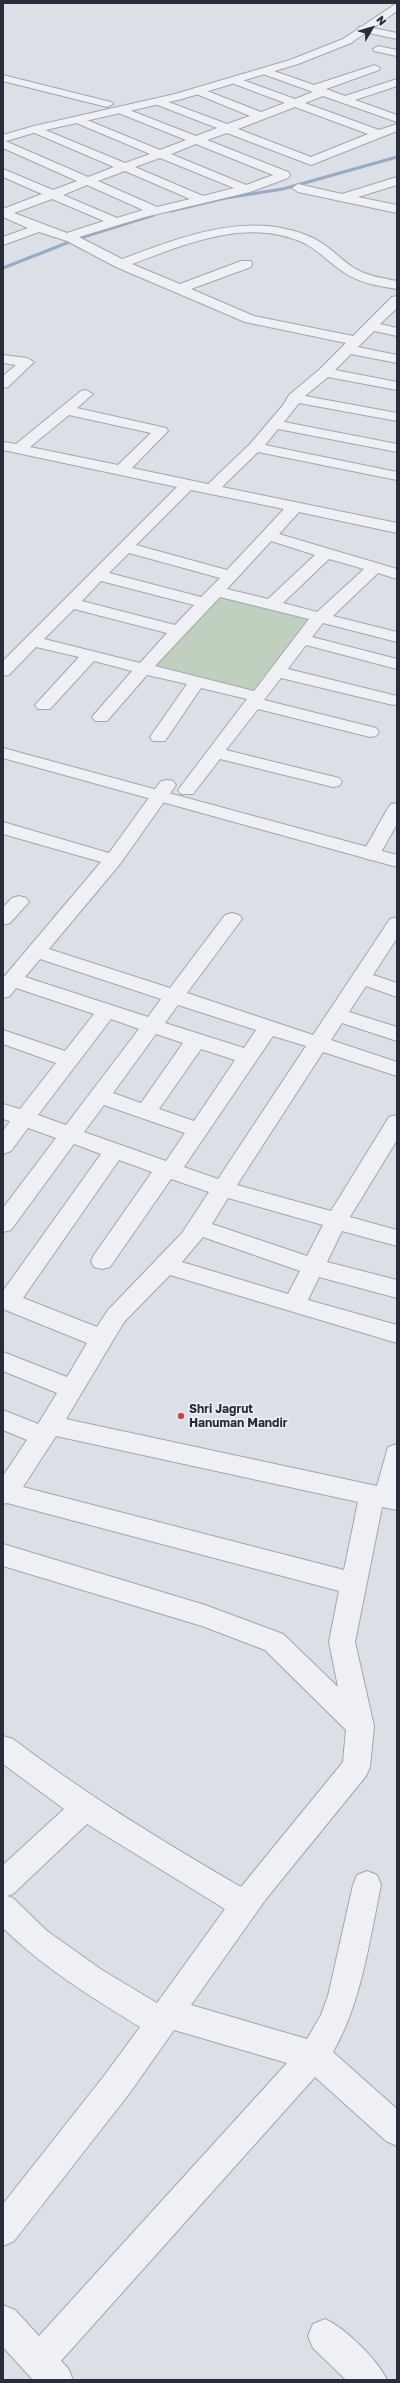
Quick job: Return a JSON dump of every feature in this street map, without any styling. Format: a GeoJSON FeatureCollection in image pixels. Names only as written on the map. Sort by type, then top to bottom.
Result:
{"type":"FeatureCollection","features":[{"type":"Feature","properties":{"kind":"street"},"geometry":{"type":"LineString","coordinates":[[3,130],[174,88],[314,46],[346,31],[385,3]]}},
{"type":"Feature","properties":{"kind":"street"},"geometry":{"type":"LineString","coordinates":[[391,3],[397,5]]}},
{"type":"Feature","properties":{"kind":"street"},"geometry":{"type":"LineString","coordinates":[[3,139],[34,129],[159,102],[294,62],[347,41],[397,5]]}},
{"type":"Feature","properties":{"kind":"street"},"geometry":{"type":"LineString","coordinates":[[363,29],[389,40],[397,48]]}},
{"type":"Feature","properties":{"kind":"street"},"geometry":{"type":"LineString","coordinates":[[389,40],[397,53]]}},
{"type":"Feature","properties":{"kind":"street"},"geometry":{"type":"LineString","coordinates":[[3,213],[295,103],[319,91],[375,68]]}},
{"type":"Feature","properties":{"kind":"street"},"geometry":{"type":"LineString","coordinates":[[264,71],[397,119]]}},
{"type":"Feature","properties":{"kind":"street"},"geometry":{"type":"LineString","coordinates":[[3,78],[107,104]]}},
{"type":"Feature","properties":{"kind":"street"},"geometry":{"type":"LineString","coordinates":[[233,80],[379,134]]}},
{"type":"Feature","properties":{"kind":"street"},"geometry":{"type":"LineString","coordinates":[[345,100],[397,82]]}},
{"type":"Feature","properties":{"kind":"street"},"geometry":{"type":"LineString","coordinates":[[198,91],[261,116]]}},
{"type":"Feature","properties":{"kind":"street"},"geometry":{"type":"LineString","coordinates":[[159,102],[313,161],[397,127]]}},
{"type":"Feature","properties":{"kind":"street"},"geometry":{"type":"LineString","coordinates":[[383,114],[397,108]]}},
{"type":"Feature","properties":{"kind":"street"},"geometry":{"type":"LineString","coordinates":[[72,239],[114,221],[154,210],[246,189],[284,175],[120,110]]}},
{"type":"Feature","properties":{"kind":"street"},"geometry":{"type":"LineString","coordinates":[[78,120],[246,189]]}},
{"type":"Feature","properties":{"kind":"street"},"geometry":{"type":"LineString","coordinates":[[34,129],[201,199]]}},
{"type":"Feature","properties":{"kind":"street"},"geometry":{"type":"LineString","coordinates":[[3,144],[154,210]]}},
{"type":"Feature","properties":{"kind":"street"},"geometry":{"type":"LineString","coordinates":[[3,173],[114,221]]}},
{"type":"Feature","properties":{"kind":"street"},"geometry":{"type":"LineString","coordinates":[[344,198],[397,181]]}},
{"type":"Feature","properties":{"kind":"street"},"geometry":{"type":"LineString","coordinates":[[298,188],[397,209]]}},
{"type":"Feature","properties":{"kind":"street"},"geometry":{"type":"LineString","coordinates":[[3,213],[39,228],[72,239],[121,264],[250,319],[351,345],[397,359]]}},
{"type":"Feature","properties":{"kind":"street"},"geometry":{"type":"LineString","coordinates":[[3,241],[39,228]]}},
{"type":"Feature","properties":{"kind":"street"},"geometry":{"type":"LineString","coordinates":[[121,264],[192,238],[236,229],[253,228],[292,234],[308,241],[328,253],[352,273],[397,285]]}},
{"type":"Feature","properties":{"kind":"street"},"geometry":{"type":"LineString","coordinates":[[180,289],[246,264]]}},
{"type":"Feature","properties":{"kind":"street"},"geometry":{"type":"LineString","coordinates":[[212,489],[255,447],[273,424],[291,405],[294,398],[325,372],[370,326],[395,305]]}},
{"type":"Feature","properties":{"kind":"street"},"geometry":{"type":"LineString","coordinates":[[370,326],[397,332]]}},
{"type":"Feature","properties":{"kind":"street"},"geometry":{"type":"LineString","coordinates":[[3,359],[27,362],[3,384]]}},
{"type":"Feature","properties":{"kind":"street"},"geometry":{"type":"LineString","coordinates":[[325,372],[397,386]]}},
{"type":"Feature","properties":{"kind":"street"},"geometry":{"type":"LineString","coordinates":[[19,449],[86,394]]}},
{"type":"Feature","properties":{"kind":"street"},"geometry":{"type":"LineString","coordinates":[[294,398],[397,417]]}},
{"type":"Feature","properties":{"kind":"street"},"geometry":{"type":"LineString","coordinates":[[66,410],[161,431],[121,471]]}},
{"type":"Feature","properties":{"kind":"street"},"geometry":{"type":"LineString","coordinates":[[273,424],[397,448]]}},
{"type":"Feature","properties":{"kind":"street"},"geometry":{"type":"LineString","coordinates":[[3,446],[397,528]]}},
{"type":"Feature","properties":{"kind":"street"},"geometry":{"type":"LineString","coordinates":[[255,447],[397,476]]}},
{"type":"Feature","properties":{"kind":"street"},"geometry":{"type":"LineString","coordinates":[[3,671],[188,484]]}},
{"type":"Feature","properties":{"kind":"street"},"geometry":{"type":"LineString","coordinates":[[101,717],[178,631],[270,536],[295,507]]}},
{"type":"Feature","properties":{"kind":"street"},"geometry":{"type":"LineString","coordinates":[[270,536],[325,554],[397,574]]}},
{"type":"Feature","properties":{"kind":"street"},"geometry":{"type":"LineString","coordinates":[[126,547],[230,576]]}},
{"type":"Feature","properties":{"kind":"street"},"geometry":{"type":"LineString","coordinates":[[272,605],[325,554]]}},
{"type":"Feature","properties":{"kind":"street"},"geometry":{"type":"LineString","coordinates":[[187,790],[319,617],[327,613],[375,568]]}},
{"type":"Feature","properties":{"kind":"street"},"geometry":{"type":"LineString","coordinates":[[98,575],[204,603]]}},
{"type":"Feature","properties":{"kind":"street"},"geometry":{"type":"LineString","coordinates":[[216,591],[397,637]]}},
{"type":"Feature","properties":{"kind":"street"},"geometry":{"type":"LineString","coordinates":[[71,602],[178,631]]}},
{"type":"Feature","properties":{"kind":"street"},"geometry":{"type":"LineString","coordinates":[[302,639],[397,664]]}},
{"type":"Feature","properties":{"kind":"street"},"geometry":{"type":"LineString","coordinates":[[33,641],[198,682],[370,732]]}},
{"type":"Feature","properties":{"kind":"street"},"geometry":{"type":"LineString","coordinates":[[44,705],[90,655]]}},
{"type":"Feature","properties":{"kind":"street"},"geometry":{"type":"LineString","coordinates":[[278,672],[393,700]]}},
{"type":"Feature","properties":{"kind":"street"},"geometry":{"type":"LineString","coordinates":[[159,737],[198,682]]}},
{"type":"Feature","properties":{"kind":"street"},"geometry":{"type":"LineString","coordinates":[[3,741],[163,791],[187,790],[374,848],[397,861]]}},
{"type":"Feature","properties":{"kind":"street"},"geometry":{"type":"LineString","coordinates":[[3,753],[163,791],[374,848],[397,847]]}},
{"type":"Feature","properties":{"kind":"street"},"geometry":{"type":"LineString","coordinates":[[216,753],[333,782]]}},
{"type":"Feature","properties":{"kind":"street"},"geometry":{"type":"LineString","coordinates":[[163,791],[113,860],[7,986],[108,1011],[248,1057]]}},
{"type":"Feature","properties":{"kind":"street"},"geometry":{"type":"LineString","coordinates":[[374,848],[397,808]]}},
{"type":"Feature","properties":{"kind":"street"},"geometry":{"type":"LineString","coordinates":[[3,828],[113,860]]}},
{"type":"Feature","properties":{"kind":"street"},"geometry":{"type":"LineString","coordinates":[[3,919],[19,902]]}},
{"type":"Feature","properties":{"kind":"street"},"geometry":{"type":"LineString","coordinates":[[3,1224],[232,919]]}},
{"type":"Feature","properties":{"kind":"street"},"geometry":{"type":"LineString","coordinates":[[354,1584],[4,1493],[24,1467],[116,1316],[166,1265],[198,1227],[397,923]]}},
{"type":"Feature","properties":{"kind":"street"},"geometry":{"type":"LineString","coordinates":[[35,951],[397,1069]]}},
{"type":"Feature","properties":{"kind":"street"},"geometry":{"type":"LineString","coordinates":[[361,978],[397,990]]}},
{"type":"Feature","properties":{"kind":"street"},"geometry":{"type":"LineString","coordinates":[[3,1146],[108,1011]]}},
{"type":"Feature","properties":{"kind":"street"},"geometry":{"type":"LineString","coordinates":[[337,1015],[397,1034]]}},
{"type":"Feature","properties":{"kind":"street"},"geometry":{"type":"LineString","coordinates":[[102,1261],[198,1130],[269,1027]]}},
{"type":"Feature","properties":{"kind":"street"},"geometry":{"type":"LineString","coordinates":[[3,1037],[70,1060]]}},
{"type":"Feature","properties":{"kind":"street"},"geometry":{"type":"LineString","coordinates":[[145,1112],[196,1040]]}},
{"type":"Feature","properties":{"kind":"street"},"geometry":{"type":"LineString","coordinates":[[99,1096],[198,1130]]}},
{"type":"Feature","properties":{"kind":"street"},"geometry":{"type":"LineString","coordinates":[[3,1111],[223,1189],[397,1238]]}},
{"type":"Feature","properties":{"kind":"street"},"geometry":{"type":"LineString","coordinates":[[294,1305],[336,1221],[397,1122]]}},
{"type":"Feature","properties":{"kind":"street"},"geometry":{"type":"LineString","coordinates":[[102,1339],[5,1301],[114,1150]]}},
{"type":"Feature","properties":{"kind":"street"},"geometry":{"type":"LineString","coordinates":[[198,1227],[313,1267],[397,1289]]}},
{"type":"Feature","properties":{"kind":"street"},"geometry":{"type":"LineString","coordinates":[[166,1265],[294,1305],[397,1334]]}},
{"type":"Feature","properties":{"kind":"street"},"geometry":{"type":"LineString","coordinates":[[3,1361],[72,1389]]}},
{"type":"Feature","properties":{"kind":"street"},"geometry":{"type":"LineString","coordinates":[[3,1420],[46,1431],[385,1497]]}},
{"type":"Feature","properties":{"kind":"street"},"geometry":{"type":"LineString","coordinates":[[3,2230],[118,2083],[245,1905],[356,1767],[360,1726],[342,1642],[354,1584],[385,1497],[397,1454]]}},
{"type":"Feature","properties":{"kind":"street"},"geometry":{"type":"LineString","coordinates":[[3,1555],[205,1616],[274,1642],[360,1726]]}},
{"type":"Feature","properties":{"kind":"street"},"geometry":{"type":"LineString","coordinates":[[3,1748],[36,1774],[155,1852],[245,1905]]}},
{"type":"Feature","properties":{"kind":"street"},"geometry":{"type":"LineString","coordinates":[[3,1884],[86,1807]]}},
{"type":"Feature","properties":{"kind":"street"},"geometry":{"type":"LineString","coordinates":[[3,2322],[47,2371],[314,2056],[333,2023],[343,1996],[367,1885]]}},
{"type":"Feature","properties":{"kind":"street"},"geometry":{"type":"LineString","coordinates":[[3,1908],[37,1942],[92,1980],[165,2018],[314,2056],[397,2130]]}},
{"type":"Feature","properties":{"kind":"street"},"geometry":{"type":"LineString","coordinates":[[326,2336],[370,2380]]}},
{"type":"Feature","properties":{"kind":"green space"},"geometry":{"type":"Polygon","coordinates":[[[218,595],[311,618],[255,692],[150,667],[218,595]]]}},
{"type":"Feature","properties":{"kind":"waterway"},"geometry":{"type":"LineString","coordinates":[[171,211],[226,198],[283,189],[397,157]]}},
{"type":"Feature","properties":{"kind":"waterway"},"geometry":{"type":"LineString","coordinates":[[3,268],[77,239],[154,215]]}},
{"type":"Feature","properties":{"kind":"place","name":"Shri Jagrut Hanuman Mandir"},"geometry":{"type":"Point","coordinates":[181,1416]}}]}
